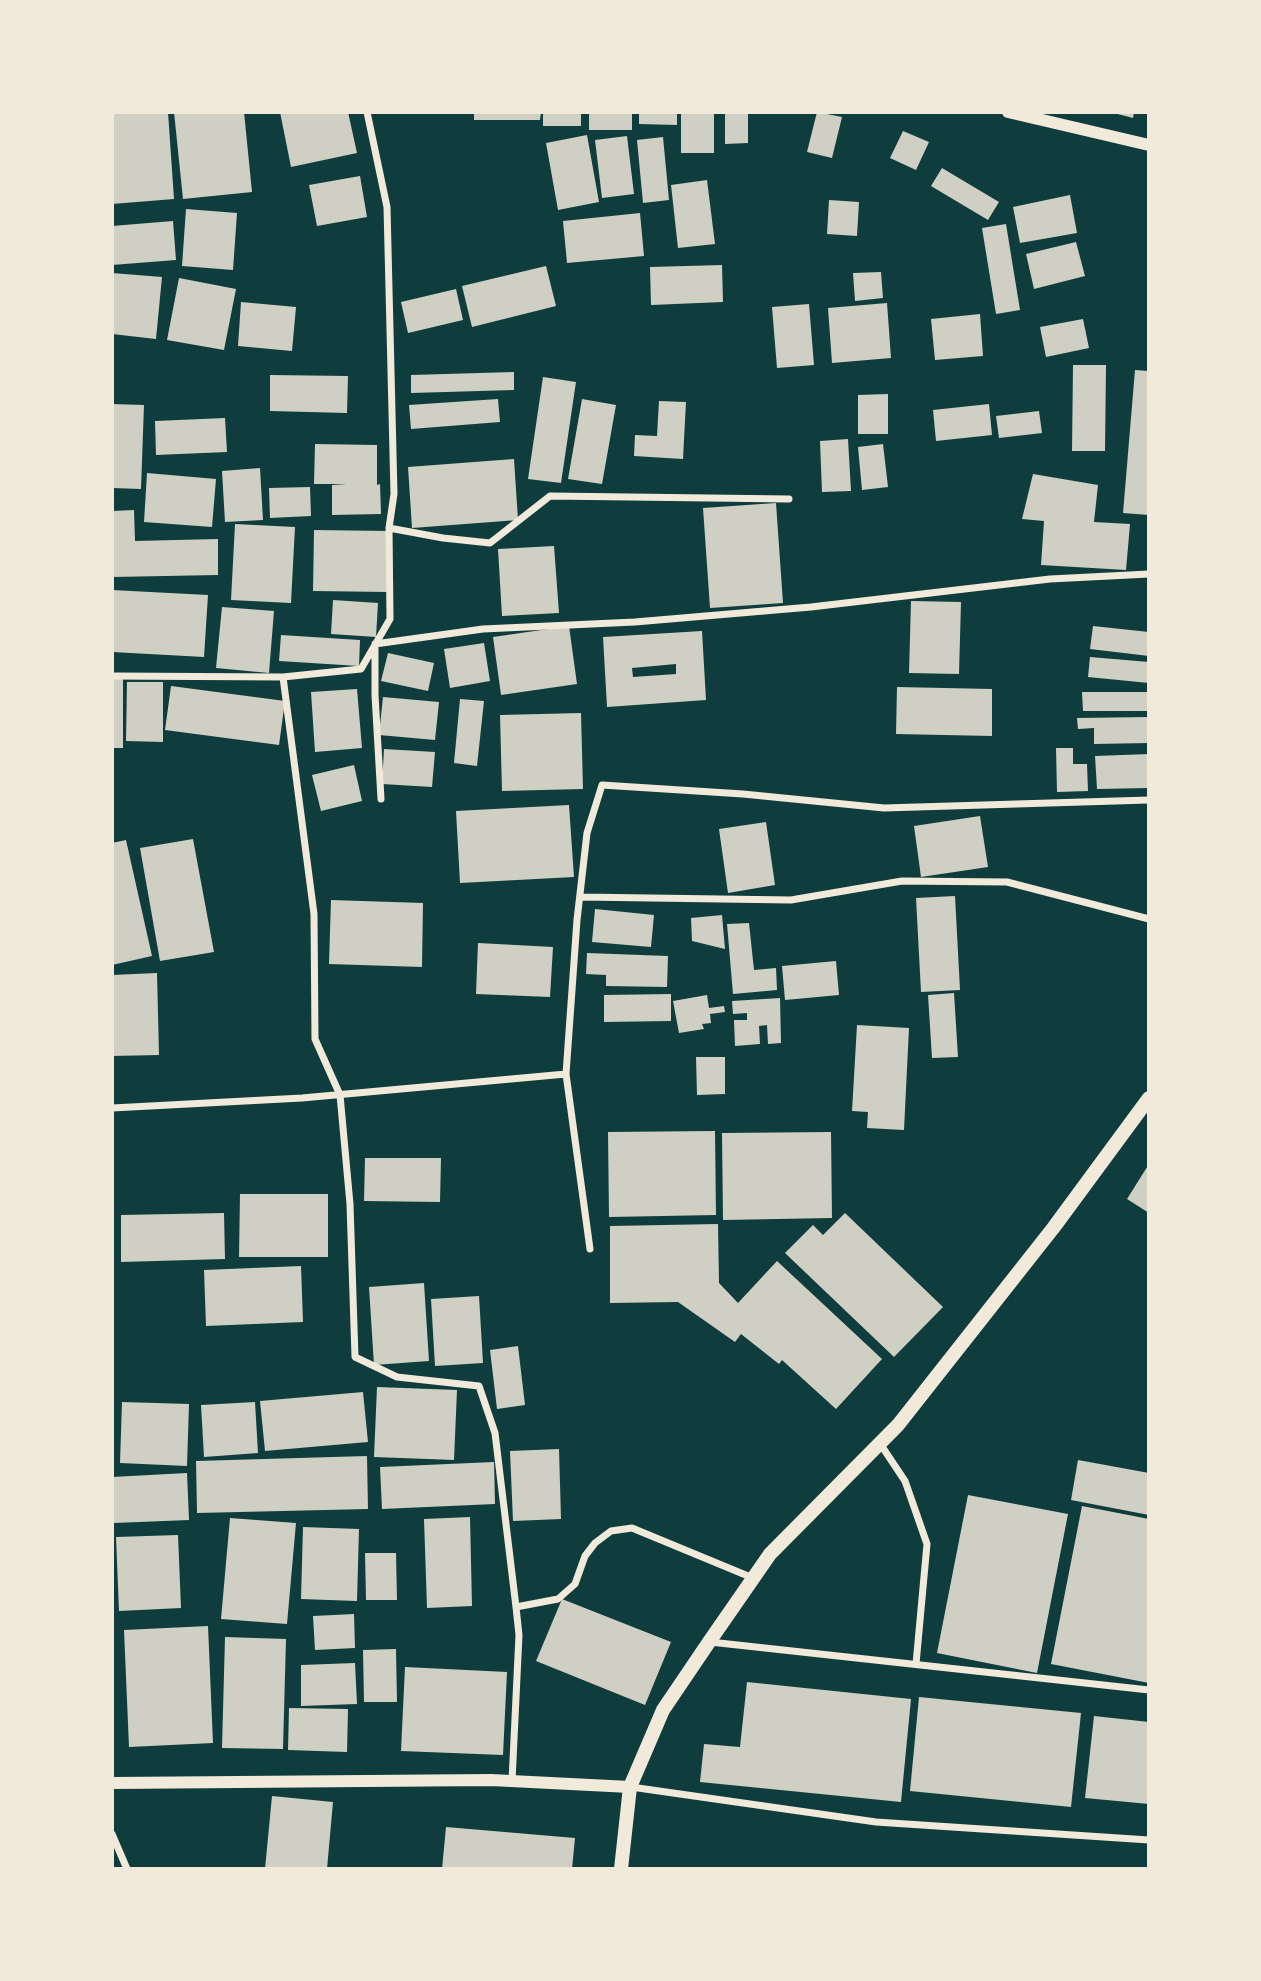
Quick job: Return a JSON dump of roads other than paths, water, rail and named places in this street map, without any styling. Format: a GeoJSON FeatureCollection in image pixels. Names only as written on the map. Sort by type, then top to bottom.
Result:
{"type":"FeatureCollection","features":[{"type":"Feature","properties":{"kind":"main road"},"geometry":{"type":"LineString","coordinates":[[621,1869],[630,1787],[663,1710],[709,1642],[770,1554],[881,1445],[1054,1227],[1149,1098]]}},
{"type":"Feature","properties":{"kind":"street"},"geometry":{"type":"LineString","coordinates":[[112,676],[284,677],[361,668],[390,619],[389,528],[394,494],[387,207],[367,112]]}},
{"type":"Feature","properties":{"kind":"street"},"geometry":{"type":"LineString","coordinates":[[1008,112],[1149,145]]}},
{"type":"Feature","properties":{"kind":"street"},"geometry":{"type":"LineString","coordinates":[[389,528],[443,538],[490,542],[550,496],[789,499]]}},
{"type":"Feature","properties":{"kind":"street"},"geometry":{"type":"LineString","coordinates":[[375,644],[483,629],[635,622],[811,607],[1050,579],[1149,574]]}},
{"type":"Feature","properties":{"kind":"street"},"geometry":{"type":"LineString","coordinates":[[375,644],[381,799]]}},
{"type":"Feature","properties":{"kind":"street"},"geometry":{"type":"LineString","coordinates":[[284,677],[314,914],[315,1039],[340,1095],[350,1204],[355,1357],[397,1377],[479,1385],[495,1433],[519,1635],[512,1781]]}},
{"type":"Feature","properties":{"kind":"street"},"geometry":{"type":"LineString","coordinates":[[590,1249],[566,1074],[587,833],[603,785],[743,794],[884,808],[1149,800]]}},
{"type":"Feature","properties":{"kind":"street"},"geometry":{"type":"LineString","coordinates":[[580,897],[791,900],[902,881],[1007,882],[1149,919]]}},
{"type":"Feature","properties":{"kind":"street"},"geometry":{"type":"LineString","coordinates":[[112,1108],[340,1095],[566,1074]]}},
{"type":"Feature","properties":{"kind":"street"},"geometry":{"type":"LineString","coordinates":[[881,1445],[905,1481],[927,1544],[916,1664]]}},
{"type":"Feature","properties":{"kind":"street"},"geometry":{"type":"LineString","coordinates":[[516,1607],[558,1599],[575,1584],[585,1556],[594,1543],[611,1531],[632,1528],[753,1578]]}},
{"type":"Feature","properties":{"kind":"street"},"geometry":{"type":"LineString","coordinates":[[709,1642],[1149,1690]]}},
{"type":"Feature","properties":{"kind":"street"},"geometry":{"type":"LineString","coordinates":[[112,1783],[512,1781],[630,1787],[876,1822],[1149,1840]]}},
{"type":"Feature","properties":{"kind":"street"},"geometry":{"type":"LineString","coordinates":[[112,1835],[127,1869]]}}]}
